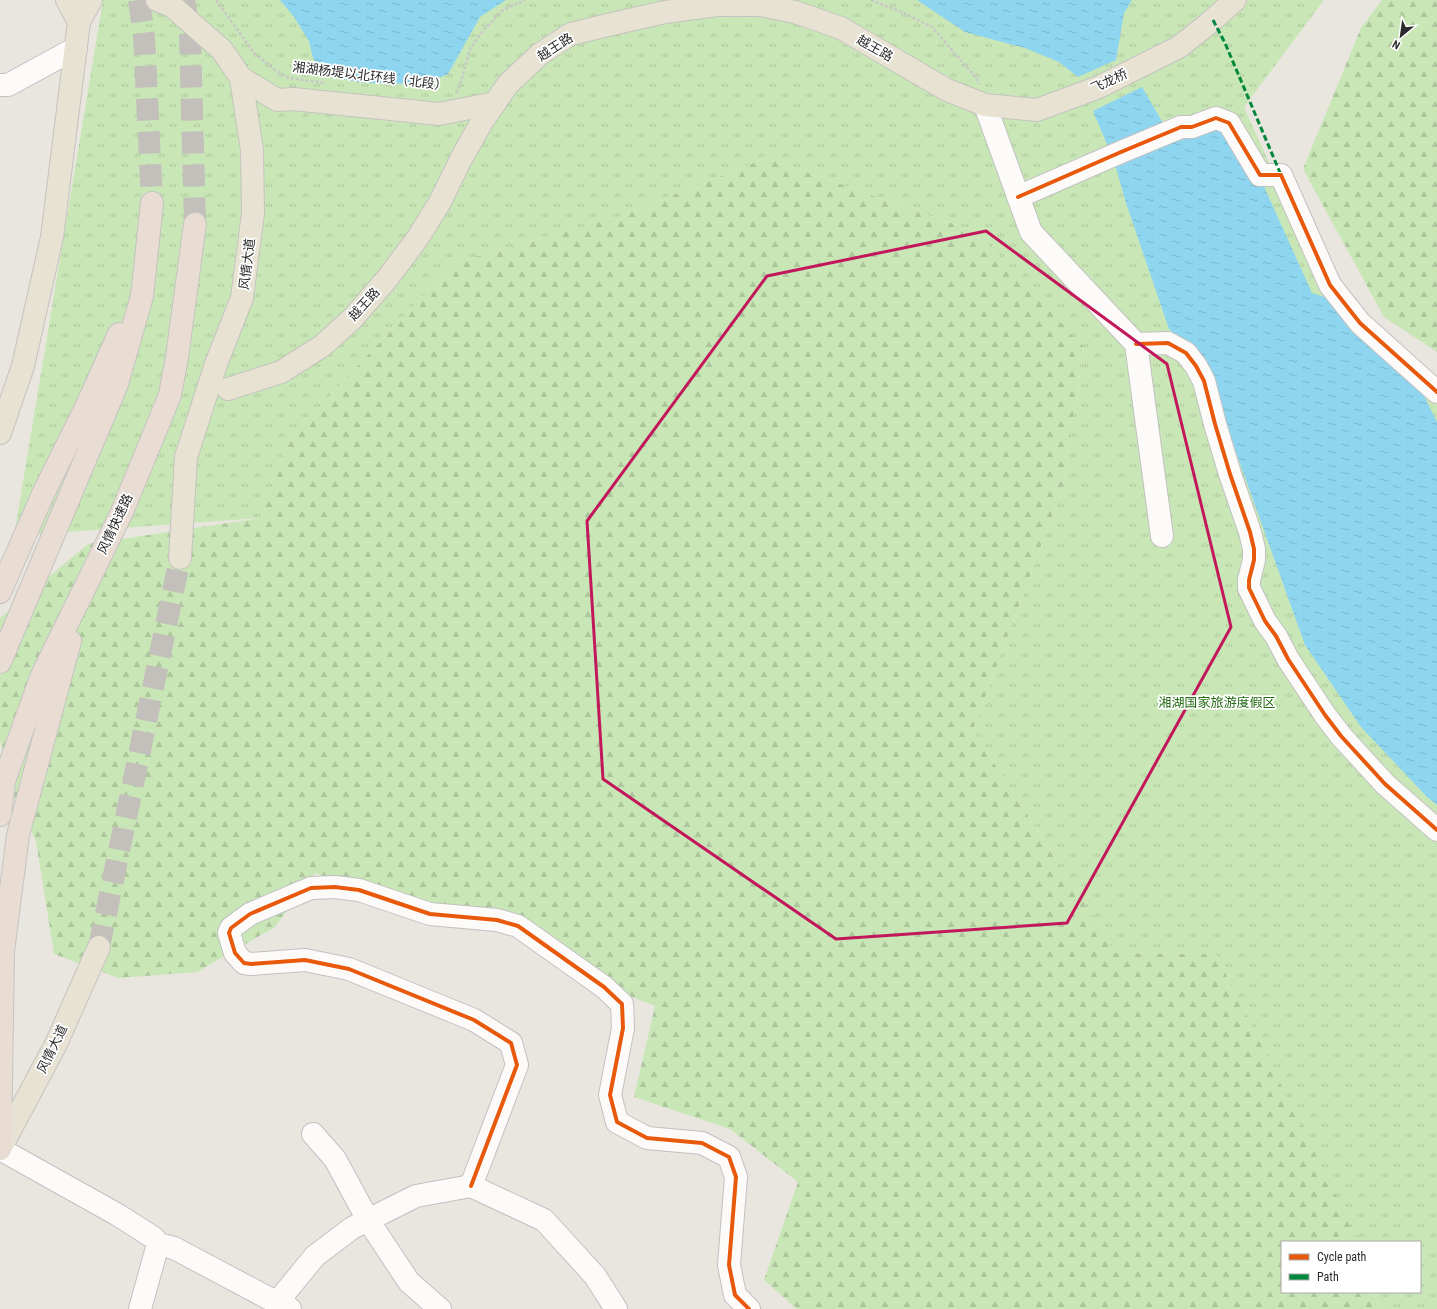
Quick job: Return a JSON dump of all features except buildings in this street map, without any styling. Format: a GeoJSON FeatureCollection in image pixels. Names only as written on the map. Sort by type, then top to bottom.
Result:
{"type":"FeatureCollection","features":[{"type":"Feature","properties":{"kind":"highway"},"geometry":{"type":"LineString","coordinates":[[0,592],[43,494],[87,406],[121,330],[152,203],[142,296],[116,384],[0,662]]}},
{"type":"Feature","properties":{"kind":"highway","name":"风情快速路"},"geometry":{"type":"LineString","coordinates":[[0,815],[4,781],[42,675],[122,512],[170,395],[177,357],[195,224]]}},
{"type":"Feature","properties":{"kind":"highway"},"geometry":{"type":"LineString","coordinates":[[0,1149],[2,951],[18,835],[83,592]]}},
{"type":"Feature","properties":{"kind":"main road"},"geometry":{"type":"LineString","coordinates":[[67,0],[79,22]]}},
{"type":"Feature","properties":{"kind":"main road"},"geometry":{"type":"LineString","coordinates":[[0,433],[23,366],[52,237],[79,22],[91,0]]}},
{"type":"Feature","properties":{"kind":"main road","name":"风情大道"},"geometry":{"type":"LineString","coordinates":[[157,0],[172,6],[222,50],[241,78],[252,150],[253,213],[242,298],[216,364],[186,457],[180,558]]}},
{"type":"Feature","properties":{"kind":"main road","name":"飞龙桥"},"geometry":{"type":"LineString","coordinates":[[1037,110],[1099,87],[1179,47],[1235,0]]}},
{"type":"Feature","properties":{"kind":"main road","name":"越王路"},"geometry":{"type":"LineString","coordinates":[[228,389],[282,372],[322,346],[352,319],[387,279],[417,239],[440,202],[461,159],[483,120],[508,84],[540,54],[571,34],[665,12],[716,5],[760,5],[795,12],[841,28],[947,90],[985,105],[1037,110]]}},
{"type":"Feature","properties":{"kind":"main road"},"geometry":{"type":"LineString","coordinates":[[241,78],[285,100],[439,114],[495,103]]}},
{"type":"Feature","properties":{"kind":"main road"},"geometry":{"type":"LineString","coordinates":[[252,150],[253,113],[285,100]]}},
{"type":"Feature","properties":{"kind":"main road","name":"风情大道"},"geometry":{"type":"LineString","coordinates":[[0,1149],[56,1044],[99,947]]}},
{"type":"Feature","properties":{"kind":"street"},"geometry":{"type":"LineString","coordinates":[[0,85],[8,85],[76,48]]}},
{"type":"Feature","properties":{"kind":"street"},"geometry":{"type":"LineString","coordinates":[[985,105],[1031,232],[1136,344],[1162,536]]}},
{"type":"Feature","properties":{"kind":"street"},"geometry":{"type":"LineString","coordinates":[[1018,197],[1121,152],[1181,128],[1192,128],[1216,118],[1229,123],[1260,175],[1281,175],[1330,285],[1360,323],[1437,392]]}},
{"type":"Feature","properties":{"kind":"street"},"geometry":{"type":"LineString","coordinates":[[1136,344],[1168,343],[1186,353],[1196,366],[1204,381],[1222,445],[1250,532],[1254,548],[1254,560],[1249,588],[1265,621],[1276,636],[1292,665],[1325,715],[1341,736],[1385,784],[1437,830]]}},
{"type":"Feature","properties":{"kind":"street"},"geometry":{"type":"LineString","coordinates":[[471,1186],[517,1065],[511,1044],[474,1020],[349,969],[305,960],[251,964],[244,963],[235,953],[229,933],[231,928],[250,914],[311,888],[335,886],[359,890],[430,914],[497,920],[518,926],[598,983],[622,1004],[623,1028],[610,1095],[617,1122],[647,1138],[702,1143],[729,1157],[736,1177],[729,1265],[736,1295],[749,1309]]}},
{"type":"Feature","properties":{"kind":"street"},"geometry":{"type":"LineString","coordinates":[[313,1134],[335,1159],[368,1220],[409,1282],[440,1309]]}},
{"type":"Feature","properties":{"kind":"street"},"geometry":{"type":"LineString","coordinates":[[0,1149],[118,1215],[154,1238],[158,1244],[174,1248],[284,1305],[315,1256],[352,1228],[416,1196],[471,1186],[544,1220],[595,1276],[616,1309]]}},
{"type":"Feature","properties":{"kind":"street"},"geometry":{"type":"LineString","coordinates":[[140,1309],[158,1244]]}},
{"type":"Feature","properties":{"kind":"path"},"geometry":{"type":"LineString","coordinates":[[871,0],[899,11],[932,27],[977,79],[985,105]]}},
{"type":"Feature","properties":{"kind":"highlighted area"},"geometry":{"type":"Polygon","coordinates":[[[986,231],[1167,364],[1231,627],[1067,923],[836,939],[603,779],[587,521],[767,276],[986,231]]]}},
{"type":"Feature","properties":{"kind":"green space","name":"湘湖国家旅游度假区"},"geometry":{"type":"Polygon","coordinates":[[[103,0],[1324,0],[1244,107],[1330,299],[1437,389],[1437,1309],[1379,1309],[1374,1293],[1421,1293],[1421,1241],[1359,1241],[1216,954],[1116,953],[973,730],[1063,487],[1084,348],[977,232],[766,158],[623,215],[453,263],[288,441],[261,518],[14,536],[103,0]]]}},
{"type":"Feature","properties":{"kind":"green space"},"geometry":{"type":"Polygon","coordinates":[[[1382,0],[1437,0],[1437,352],[1384,317],[1303,169],[1361,28],[1382,0]]]}},
{"type":"Feature","properties":{"kind":"green space"},"geometry":{"type":"Polygon","coordinates":[[[766,158],[977,232],[1084,347],[1063,487],[973,730],[1116,953],[1216,954],[1366,1241],[1281,1241],[1281,1293],[1374,1293],[1379,1309],[797,1309],[764,1280],[798,1182],[730,1129],[634,1097],[655,1006],[596,983],[519,920],[432,919],[315,873],[275,927],[197,972],[119,978],[54,954],[36,841],[12,792],[0,739],[0,618],[88,544],[261,518],[288,441],[453,263],[623,215],[766,158]]]}},
{"type":"Feature","properties":{"kind":"water"},"geometry":{"type":"Polygon","coordinates":[[[280,0],[506,0],[480,17],[448,74],[424,84],[365,83],[331,77],[320,71],[313,58],[309,41],[294,17],[280,0]]]}},
{"type":"Feature","properties":{"kind":"water"},"geometry":{"type":"Polygon","coordinates":[[[917,0],[1132,0],[1124,13],[1116,60],[1078,77],[1059,62],[1025,48],[965,32],[917,0]]]}},
{"type":"Feature","properties":{"kind":"water"},"geometry":{"type":"Polygon","coordinates":[[[1142,87],[1174,142],[1220,130],[1243,140],[1312,293],[1330,299],[1418,384],[1437,422],[1437,805],[1428,798],[1361,727],[1305,645],[1212,385],[1194,353],[1169,329],[1126,203],[1114,161],[1093,111],[1142,87]]]}},
{"type":"Feature","properties":{"kind":"tunnel"},"geometry":{"type":"LineString","coordinates":[[139,0],[144,36],[152,203]]}},
{"type":"Feature","properties":{"kind":"tunnel"},"geometry":{"type":"LineString","coordinates":[[184,0],[190,35],[195,224]]}},
{"type":"Feature","properties":{"kind":"tunnel"},"geometry":{"type":"LineString","coordinates":[[99,947],[180,558]]}},
{"type":"Feature","properties":{"kind":"marked path"},"geometry":{"type":"LineString","coordinates":[[1213,20],[1225,43],[1281,175]]}},
{"type":"Feature","properties":{"kind":"cycle path"},"geometry":{"type":"LineString","coordinates":[[1018,197],[1181,127],[1192,127],[1216,118],[1229,123],[1260,175],[1281,175],[1330,285],[1360,323],[1437,392]]}},
{"type":"Feature","properties":{"kind":"cycle path"},"geometry":{"type":"LineString","coordinates":[[1136,344],[1168,343],[1186,353],[1196,366],[1204,381],[1230,474],[1250,532],[1254,549],[1254,560],[1249,580],[1249,588],[1265,621],[1276,636],[1288,659],[1325,715],[1341,736],[1385,784],[1437,830]]}},
{"type":"Feature","properties":{"kind":"cycle path"},"geometry":{"type":"LineString","coordinates":[[471,1186],[517,1065],[511,1043],[474,1020],[349,969],[305,960],[251,964],[244,963],[235,953],[229,933],[231,928],[250,914],[311,888],[335,887],[359,890],[430,914],[497,920],[518,926],[604,987],[622,1004],[623,1028],[610,1095],[617,1122],[647,1138],[702,1143],[729,1157],[736,1177],[729,1265],[735,1295],[749,1309]]}}]}
